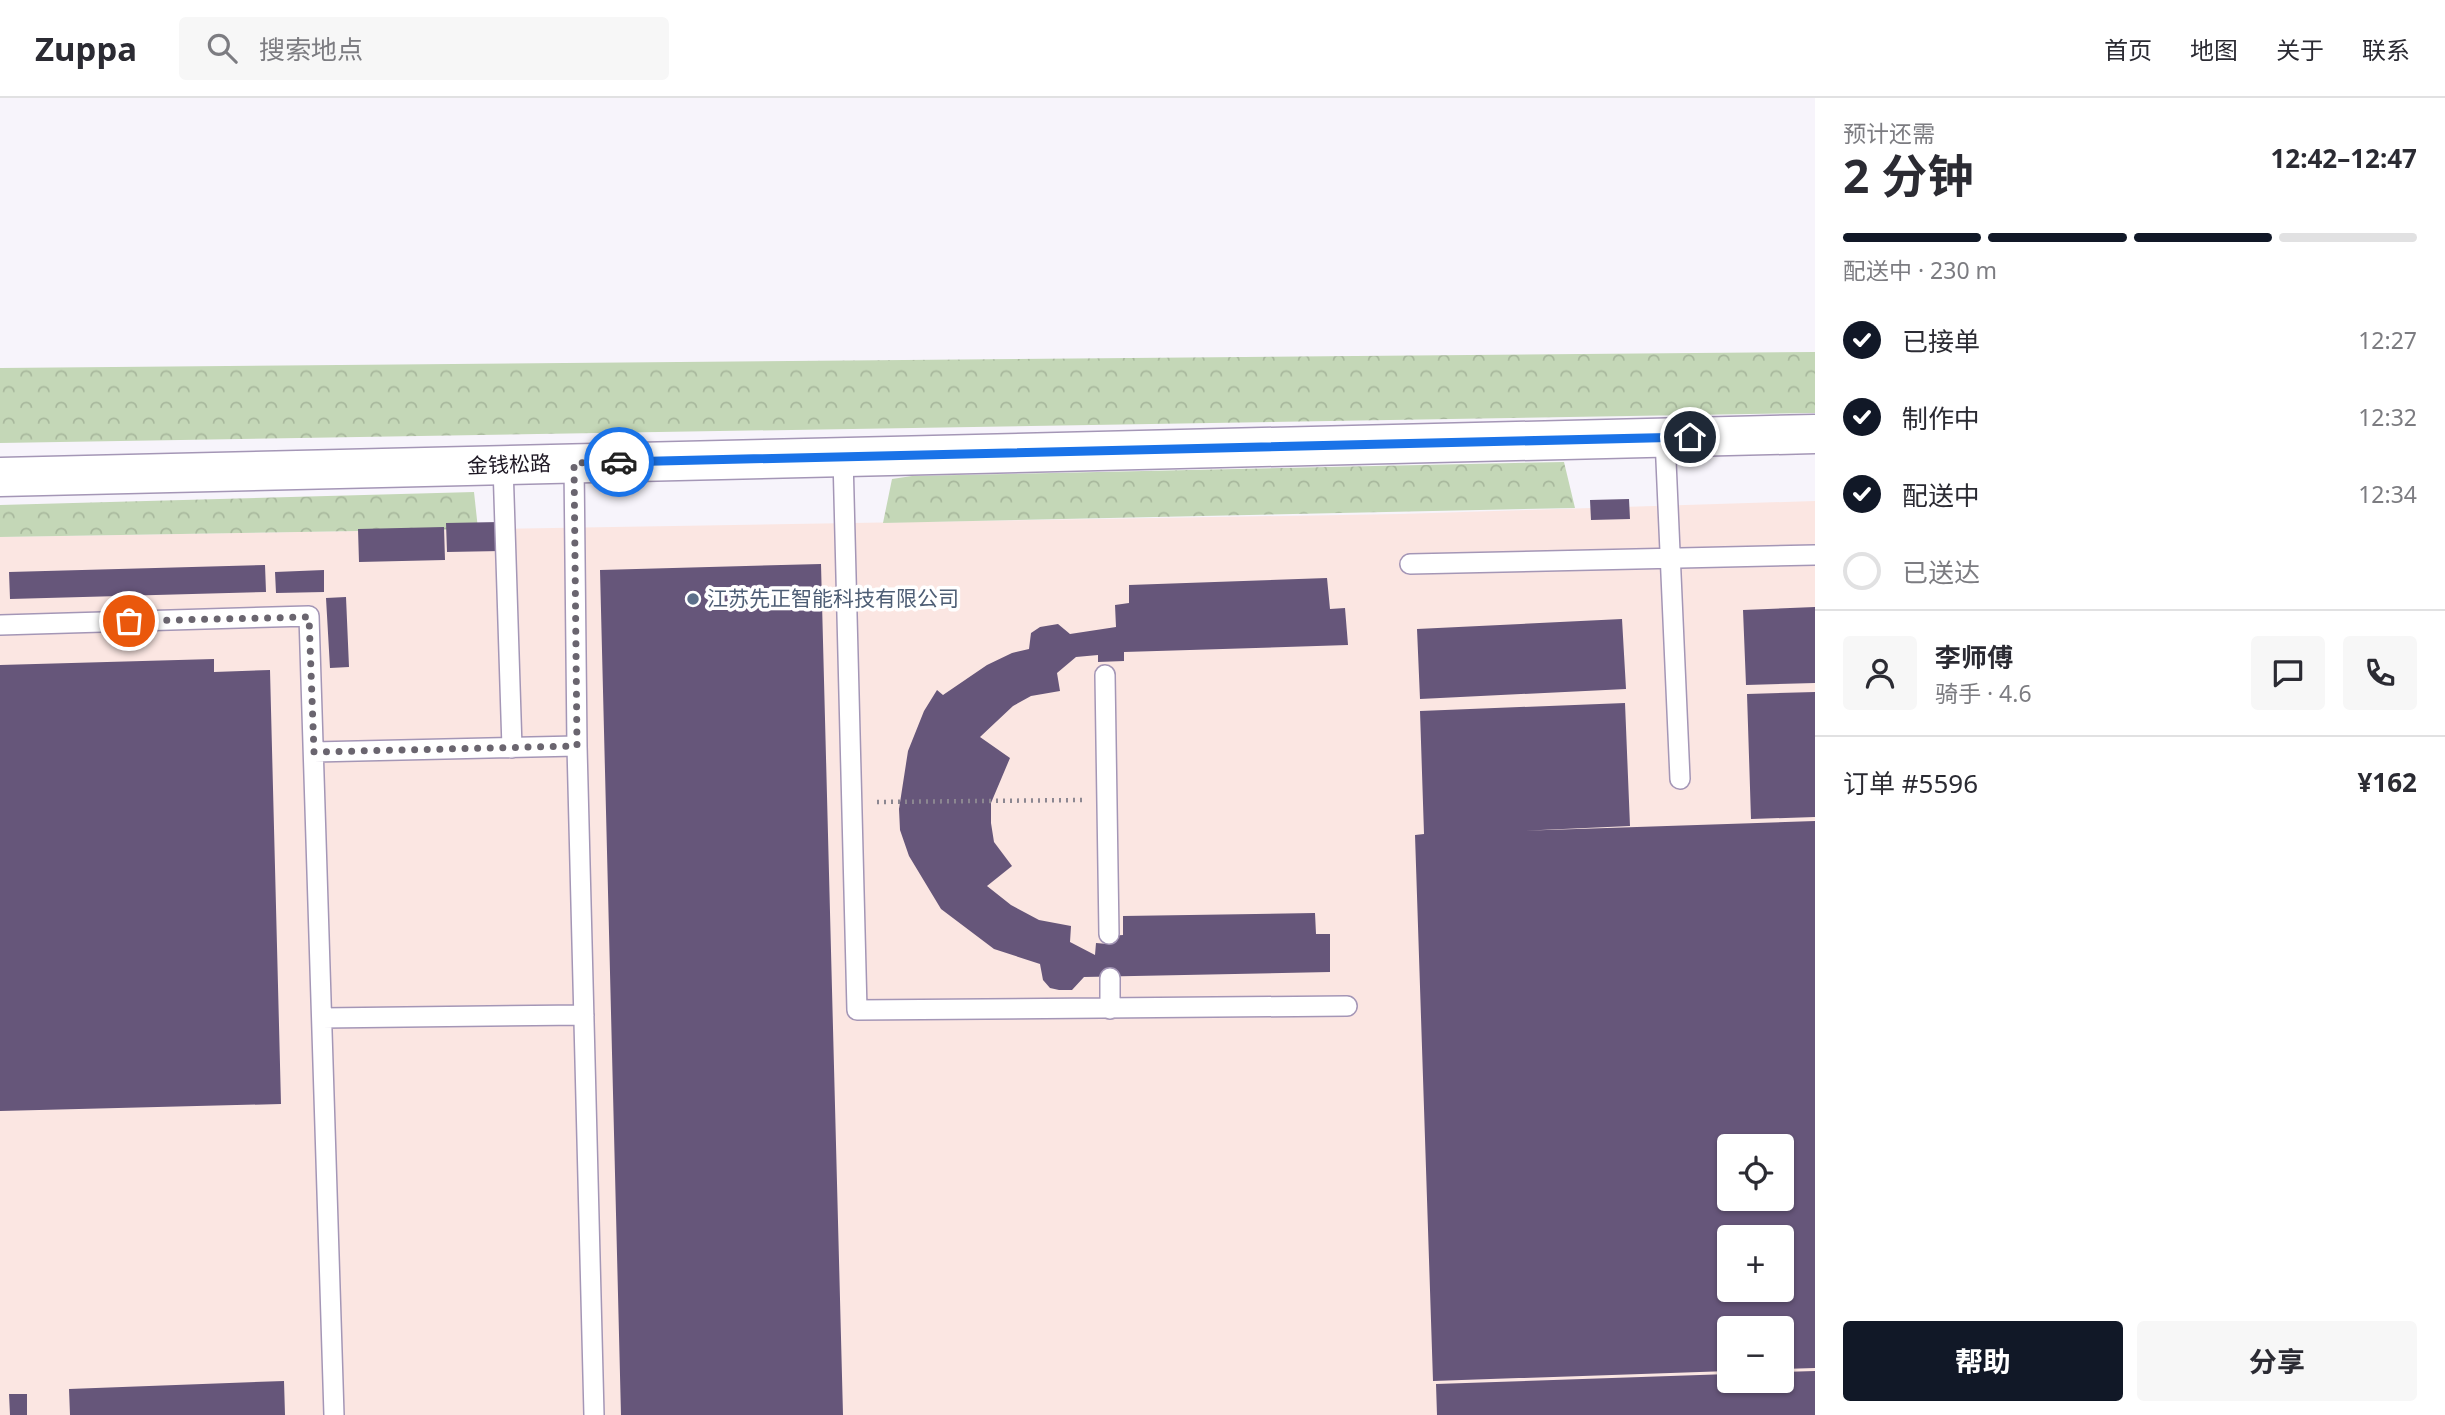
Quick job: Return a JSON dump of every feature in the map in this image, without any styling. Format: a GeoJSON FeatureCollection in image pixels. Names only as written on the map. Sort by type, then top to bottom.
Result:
{"type":"FeatureCollection","features":[{"type":"Feature","properties":{"kind":"street","name":"金钱松路"},"geometry":{"type":"LineString","coordinates":[[0,477],[1815,434]]}},
{"type":"Feature","properties":{"kind":"lane"},"geometry":{"type":"LineString","coordinates":[[1665,438],[1681,779]]}},
{"type":"Feature","properties":{"kind":"lane"},"geometry":{"type":"LineString","coordinates":[[843,457],[857,1010],[1347,1006]]}},
{"type":"Feature","properties":{"kind":"lane"},"geometry":{"type":"LineString","coordinates":[[574,463],[577,746],[594,1415]]}},
{"type":"Feature","properties":{"kind":"lane"},"geometry":{"type":"LineString","coordinates":[[502,466],[512,748]]}},
{"type":"Feature","properties":{"kind":"lane"},"geometry":{"type":"LineString","coordinates":[[1410,564],[1815,555]]}},
{"type":"Feature","properties":{"kind":"lane"},"geometry":{"type":"LineString","coordinates":[[0,625],[309,617],[334,1415]]}},
{"type":"Feature","properties":{"kind":"lane"},"geometry":{"type":"LineString","coordinates":[[1105,675],[1110,934]]}},
{"type":"Feature","properties":{"kind":"lane"},"geometry":{"type":"LineString","coordinates":[[314,752],[577,746]]}},
{"type":"Feature","properties":{"kind":"lane"},"geometry":{"type":"LineString","coordinates":[[1110,978],[1110,1009]]}},
{"type":"Feature","properties":{"kind":"lane"},"geometry":{"type":"LineString","coordinates":[[322,1018],[584,1015]]}},
{"type":"Feature","properties":{"kind":"path"},"geometry":{"type":"LineString","coordinates":[[852,802],[1107,800]]}},
{"type":"Feature","properties":{"kind":"shaded area"},"geometry":{"type":"Polygon","coordinates":[[[1815,501],[1815,1415],[0,1415],[0,537],[1400,514],[1815,501]]]}},
{"type":"Feature","properties":{"kind":"green space"},"geometry":{"type":"Polygon","coordinates":[[[1815,352],[1815,413],[0,443],[0,368],[1815,352]]]}},
{"type":"Feature","properties":{"kind":"green space"},"geometry":{"type":"Polygon","coordinates":[[[1564,462],[1575,508],[883,523],[892,479],[912,476],[1564,462]]]}},
{"type":"Feature","properties":{"kind":"green space"},"geometry":{"type":"Polygon","coordinates":[[[474,492],[478,529],[0,537],[0,505],[474,492]]]}},
{"type":"Feature","properties":{"kind":"building"},"geometry":{"type":"Polygon","coordinates":[[[1629,499],[1630,519],[1591,520],[1590,500],[1629,499]]]}},
{"type":"Feature","properties":{"kind":"building"},"geometry":{"type":"Polygon","coordinates":[[[500,522],[501,551],[447,552],[446,523],[500,522]]]}},
{"type":"Feature","properties":{"kind":"building"},"geometry":{"type":"Polygon","coordinates":[[[444,527],[445,560],[359,562],[358,529],[444,527]]]}},
{"type":"Feature","properties":{"kind":"building"},"geometry":{"type":"Polygon","coordinates":[[[821,564],[843,1415],[621,1415],[600,570],[821,564]]]}},
{"type":"Feature","properties":{"kind":"building"},"geometry":{"type":"Polygon","coordinates":[[[265,565],[266,592],[10,599],[9,572],[265,565]]]}},
{"type":"Feature","properties":{"kind":"building"},"geometry":{"type":"Polygon","coordinates":[[[324,570],[324,592],[276,593],[275,572],[324,570]]]}},
{"type":"Feature","properties":{"kind":"building"},"geometry":{"type":"Polygon","coordinates":[[[1327,578],[1330,609],[1345,608],[1348,645],[1124,652],[1124,661],[1098,662],[1098,655],[1076,657],[1057,673],[1060,691],[1031,696],[1013,706],[980,737],[1010,758],[991,803],[991,823],[994,842],[1012,866],[987,886],[1011,905],[1039,920],[1071,926],[1070,942],[1095,955],[1096,943],[1108,944],[1108,936],[1123,935],[1123,916],[1315,913],[1316,934],[1330,934],[1330,972],[1084,977],[1072,990],[1059,990],[1050,988],[1043,980],[1040,964],[994,949],[941,909],[909,856],[900,830],[899,809],[908,751],[924,711],[937,690],[943,695],[987,665],[1012,653],[1029,649],[1031,633],[1040,627],[1058,624],[1070,634],[1116,627],[1115,605],[1129,603],[1129,585],[1327,578]]]}},
{"type":"Feature","properties":{"kind":"building"},"geometry":{"type":"Polygon","coordinates":[[[346,597],[349,667],[330,668],[326,598],[346,597]]]}},
{"type":"Feature","properties":{"kind":"building"},"geometry":{"type":"Polygon","coordinates":[[[1815,607],[1815,683],[1746,685],[1743,610],[1815,607]]]}},
{"type":"Feature","properties":{"kind":"building"},"geometry":{"type":"Polygon","coordinates":[[[1622,619],[1626,689],[1420,699],[1417,629],[1622,619]]]}},
{"type":"Feature","properties":{"kind":"building"},"geometry":{"type":"Polygon","coordinates":[[[214,659],[214,672],[270,670],[281,1104],[0,1111],[0,665],[214,659]]]}},
{"type":"Feature","properties":{"kind":"building"},"geometry":{"type":"Polygon","coordinates":[[[1815,692],[1815,817],[1751,819],[1747,694],[1815,692]]]}},
{"type":"Feature","properties":{"kind":"building"},"geometry":{"type":"Polygon","coordinates":[[[1625,703],[1630,826],[1520,831],[1815,821],[1815,1368],[1794,1369],[1794,1316],[1717,1316],[1717,1371],[1433,1381],[1415,835],[1424,834],[1420,711],[1625,703]]]}},
{"type":"Feature","properties":{"kind":"building"},"geometry":{"type":"Polygon","coordinates":[[[1815,1371],[1815,1415],[1437,1415],[1436,1384],[1717,1374],[1717,1393],[1794,1393],[1794,1372],[1815,1371]]]}},
{"type":"Feature","properties":{"kind":"building"},"geometry":{"type":"Polygon","coordinates":[[[284,1381],[285,1415],[70,1415],[69,1389],[284,1381]]]}},
{"type":"Feature","properties":{"kind":"building"},"geometry":{"type":"Polygon","coordinates":[[[9,1394],[27,1394],[27,1415],[10,1415],[9,1394]]]}},
{"type":"Feature","properties":{"kind":"way so far"},"geometry":{"type":"LineString","coordinates":[[129,621],[309,617],[314,752],[577,746],[574,463],[619,462]]}},
{"type":"Feature","properties":{"kind":"place","name":"江苏先正智能科技有限公司"},"geometry":{"type":"Point","coordinates":[693,599]}},
{"type":"Feature","properties":{"kind":"route"},"geometry":{"type":"LineString","coordinates":[[619,462],[1690,437]]}}]}
